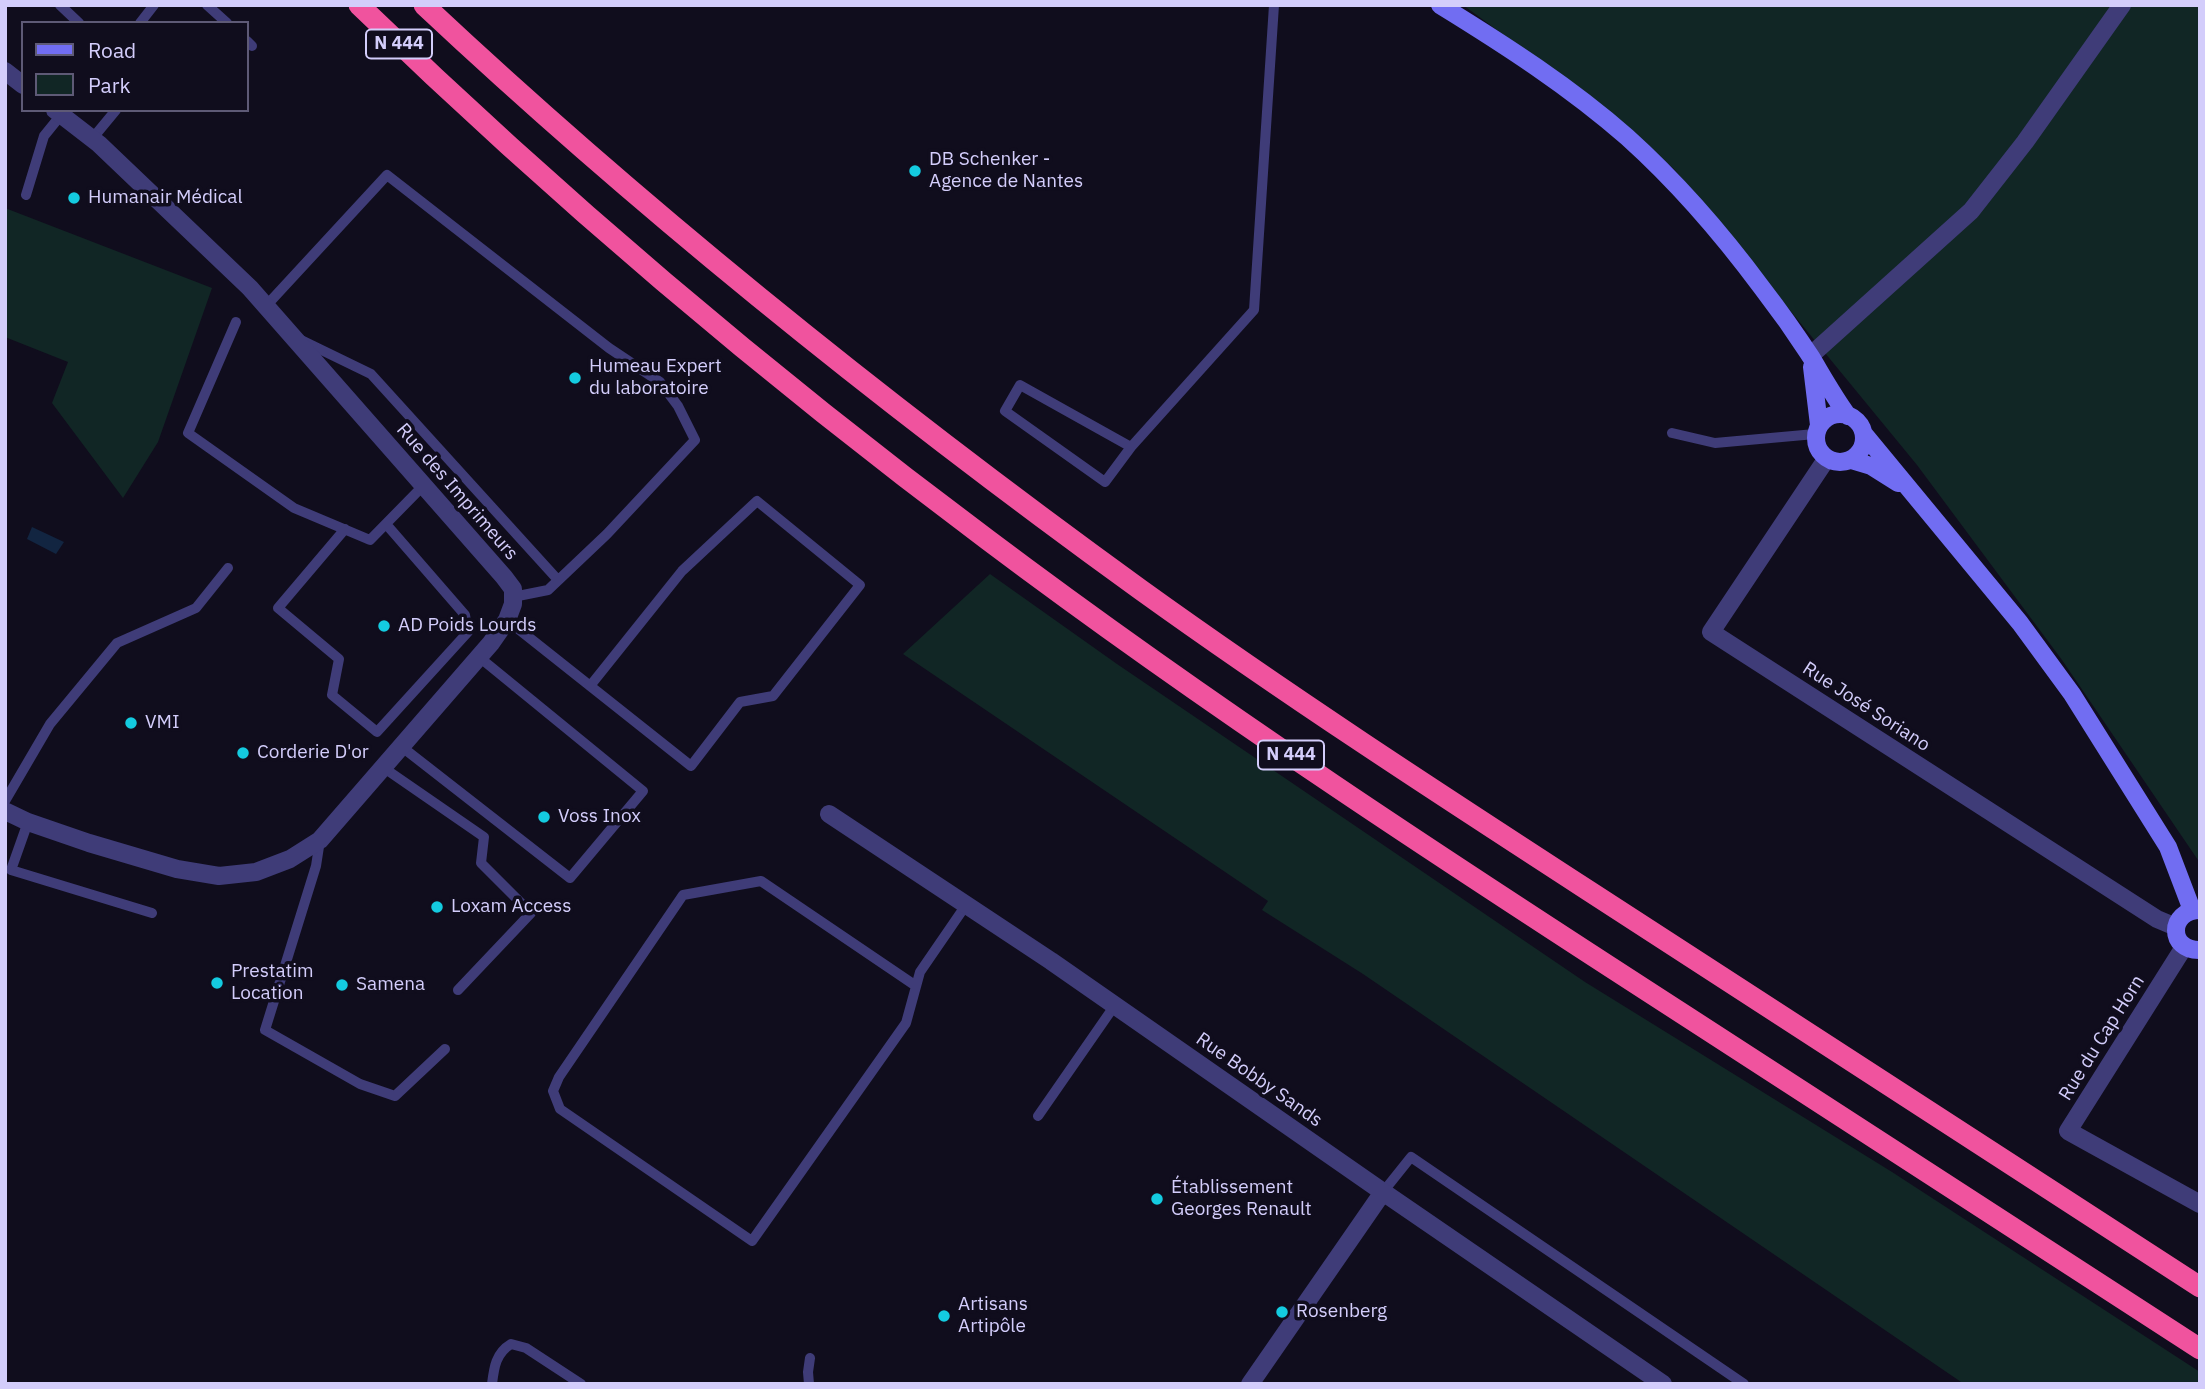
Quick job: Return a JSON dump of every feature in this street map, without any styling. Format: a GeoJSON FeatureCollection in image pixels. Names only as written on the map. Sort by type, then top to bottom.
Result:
{"type":"FeatureCollection","features":[{"type":"Feature","properties":{"kind":"highway","name":"N 444"},"geometry":{"type":"LineString","coordinates":[[359,5],[493,130],[696,308],[849,434],[1000,549],[1371,810],[2200,1349]]}},
{"type":"Feature","properties":{"kind":"highway","name":"N 444"},"geometry":{"type":"LineString","coordinates":[[424,5],[565,133],[729,273],[940,441],[1144,592],[1410,774],[2200,1287]]}},
{"type":"Feature","properties":{"kind":"street"},"geometry":{"type":"LineString","coordinates":[[1440,5],[1561,85],[1626,137],[1689,197],[1762,287],[1848,416],[1860,424],[1864,434],[2020,623],[2071,694],[2168,847],[2196,910],[2181,916],[2176,927],[2177,938],[2192,948]]}},
{"type":"Feature","properties":{"kind":"street"},"geometry":{"type":"LineString","coordinates":[[1810,356],[1971,211],[2025,142],[2122,5]]}},
{"type":"Feature","properties":{"kind":"street"},"geometry":{"type":"LineString","coordinates":[[5,71],[21,83]]}},
{"type":"Feature","properties":{"kind":"street","name":"Rue des Imprimeurs"},"geometry":{"type":"LineString","coordinates":[[58,113],[92,139],[240,278],[504,577],[513,589],[513,597]]}},
{"type":"Feature","properties":{"kind":"street"},"geometry":{"type":"LineString","coordinates":[[1810,356],[1819,449],[1827,458],[1838,463],[1851,460],[1862,450],[1864,434]]}},
{"type":"Feature","properties":{"kind":"street"},"geometry":{"type":"LineString","coordinates":[[1817,429],[1825,418],[1848,416]]}},
{"type":"Feature","properties":{"kind":"street","name":"Rue José Soriano"},"geometry":{"type":"LineString","coordinates":[[1827,458],[1711,632],[2157,919],[2176,927]]}},
{"type":"Feature","properties":{"kind":"street"},"geometry":{"type":"LineString","coordinates":[[1851,460],[1871,466],[1922,502]]}},
{"type":"Feature","properties":{"kind":"street"},"geometry":{"type":"LineString","coordinates":[[5,811],[89,843],[177,869],[219,876],[256,872],[290,859],[320,840],[479,657],[507,620],[513,597]]}},
{"type":"Feature","properties":{"kind":"street","name":"Rue Bobby Sands"},"geometry":{"type":"LineString","coordinates":[[829,814],[1115,1005],[1663,1384]]}},
{"type":"Feature","properties":{"kind":"street","name":"Rue du Cap Horn"},"geometry":{"type":"LineString","coordinates":[[2192,948],[2068,1131],[2200,1204]]}},
{"type":"Feature","properties":{"kind":"street"},"geometry":{"type":"LineString","coordinates":[[1250,1384],[1383,1192]]}},
{"type":"Feature","properties":{"kind":"lane"},"geometry":{"type":"LineString","coordinates":[[60,5],[77,21]]}},
{"type":"Feature","properties":{"kind":"lane"},"geometry":{"type":"LineString","coordinates":[[142,21],[154,5]]}},
{"type":"Feature","properties":{"kind":"lane"},"geometry":{"type":"LineString","coordinates":[[207,5],[225,21]]}},
{"type":"Feature","properties":{"kind":"lane"},"geometry":{"type":"LineString","coordinates":[[1130,447],[1020,385],[1005,411],[1105,482],[1130,447],[1254,310],[1275,5]]}},
{"type":"Feature","properties":{"kind":"lane"},"geometry":{"type":"LineString","coordinates":[[92,139],[114,112]]}},
{"type":"Feature","properties":{"kind":"lane"},"geometry":{"type":"LineString","coordinates":[[26,195],[44,136],[58,113]]}},
{"type":"Feature","properties":{"kind":"lane"},"geometry":{"type":"LineString","coordinates":[[266,306],[387,175],[609,348],[660,382],[678,407],[695,440],[607,534],[548,590],[513,597]]}},
{"type":"Feature","properties":{"kind":"lane"},"geometry":{"type":"LineString","coordinates":[[236,323],[188,433],[294,508],[370,540],[424,486]]}},
{"type":"Feature","properties":{"kind":"lane"},"geometry":{"type":"LineString","coordinates":[[291,335],[371,374],[558,580]]}},
{"type":"Feature","properties":{"kind":"lane"},"geometry":{"type":"LineString","coordinates":[[1672,433],[1715,443],[1817,429]]}},
{"type":"Feature","properties":{"kind":"lane"},"geometry":{"type":"LineString","coordinates":[[507,620],[590,686],[691,766],[740,702],[773,696],[860,585],[757,501],[682,571],[590,686]]}},
{"type":"Feature","properties":{"kind":"lane"},"geometry":{"type":"LineString","coordinates":[[345,529],[278,608],[339,659],[332,695],[377,732],[468,632],[465,615],[386,524]]}},
{"type":"Feature","properties":{"kind":"lane"},"geometry":{"type":"LineString","coordinates":[[5,801],[50,724],[117,643],[196,608],[228,568]]}},
{"type":"Feature","properties":{"kind":"lane"},"geometry":{"type":"LineString","coordinates":[[402,747],[570,878],[643,791],[479,657]]}},
{"type":"Feature","properties":{"kind":"lane"},"geometry":{"type":"LineString","coordinates":[[384,768],[484,837],[481,863],[531,913],[458,990]]}},
{"type":"Feature","properties":{"kind":"lane"},"geometry":{"type":"LineString","coordinates":[[28,822],[11,870],[152,913]]}},
{"type":"Feature","properties":{"kind":"lane"},"geometry":{"type":"LineString","coordinates":[[320,840],[316,866],[265,1030],[360,1084],[395,1096],[445,1049]]}},
{"type":"Feature","properties":{"kind":"lane"},"geometry":{"type":"LineString","coordinates":[[916,986],[761,881],[683,895],[559,1077],[553,1091],[560,1109],[752,1241],[906,1023],[920,972],[966,905]]}},
{"type":"Feature","properties":{"kind":"lane"},"geometry":{"type":"LineString","coordinates":[[1038,1116],[1115,1005]]}},
{"type":"Feature","properties":{"kind":"lane"},"geometry":{"type":"LineString","coordinates":[[1383,1192],[1411,1157],[1744,1384]]}},
{"type":"Feature","properties":{"kind":"lane"},"geometry":{"type":"LineString","coordinates":[[492,1384],[494,1365],[502,1350],[511,1344],[526,1348],[581,1384]]}},
{"type":"Feature","properties":{"kind":"lane"},"geometry":{"type":"LineString","coordinates":[[809,1384],[810,1358]]}},
{"type":"Feature","properties":{"kind":"green space"},"geometry":{"type":"Polygon","coordinates":[[[1463,5],[2109,5],[2120,14],[2126,5],[2200,5],[2200,863],[2062,660],[1917,465],[1674,169],[1604,109],[1463,5]]]}},
{"type":"Feature","properties":{"kind":"green space"},"geometry":{"type":"Polygon","coordinates":[[[5,208],[212,288],[158,442],[123,498],[52,403],[68,362],[5,337],[5,208]]]}},
{"type":"Feature","properties":{"kind":"green space"},"geometry":{"type":"Polygon","coordinates":[[[990,574],[1117,664],[1585,982],[1892,1172],[2200,1372],[2200,1384],[1964,1384],[1363,974],[1262,910],[1268,901],[903,654],[990,574]]]}},
{"type":"Feature","properties":{"kind":"water"},"geometry":{"type":"Polygon","coordinates":[[[32,527],[64,542],[56,554],[27,539],[32,527]]]}},
{"type":"Feature","properties":{"kind":"place","name":"DB Schenker - Agence de Nantes"},"geometry":{"type":"Point","coordinates":[915,171]}},
{"type":"Feature","properties":{"kind":"place","name":"Humanair Médical"},"geometry":{"type":"Point","coordinates":[74,198]}},
{"type":"Feature","properties":{"kind":"place","name":"Humeau Expert du laboratoire"},"geometry":{"type":"Point","coordinates":[575,378]}},
{"type":"Feature","properties":{"kind":"place","name":"AD Poids Lourds"},"geometry":{"type":"Point","coordinates":[384,626]}},
{"type":"Feature","properties":{"kind":"place","name":"VMI"},"geometry":{"type":"Point","coordinates":[131,723]}},
{"type":"Feature","properties":{"kind":"place","name":"Corderie D'or"},"geometry":{"type":"Point","coordinates":[243,753]}},
{"type":"Feature","properties":{"kind":"place","name":"Voss Inox"},"geometry":{"type":"Point","coordinates":[544,817]}},
{"type":"Feature","properties":{"kind":"place","name":"Loxam Access"},"geometry":{"type":"Point","coordinates":[437,907]}},
{"type":"Feature","properties":{"kind":"place","name":"Prestatim Location"},"geometry":{"type":"Point","coordinates":[217,983]}},
{"type":"Feature","properties":{"kind":"place","name":"Samena"},"geometry":{"type":"Point","coordinates":[342,985]}},
{"type":"Feature","properties":{"kind":"place","name":"Établissement Georges Renault"},"geometry":{"type":"Point","coordinates":[1157,1199]}},
{"type":"Feature","properties":{"kind":"place","name":"Rosenberg"},"geometry":{"type":"Point","coordinates":[1282,1312]}},
{"type":"Feature","properties":{"kind":"place","name":"Artisans Artipôle"},"geometry":{"type":"Point","coordinates":[944,1316]}}]}
